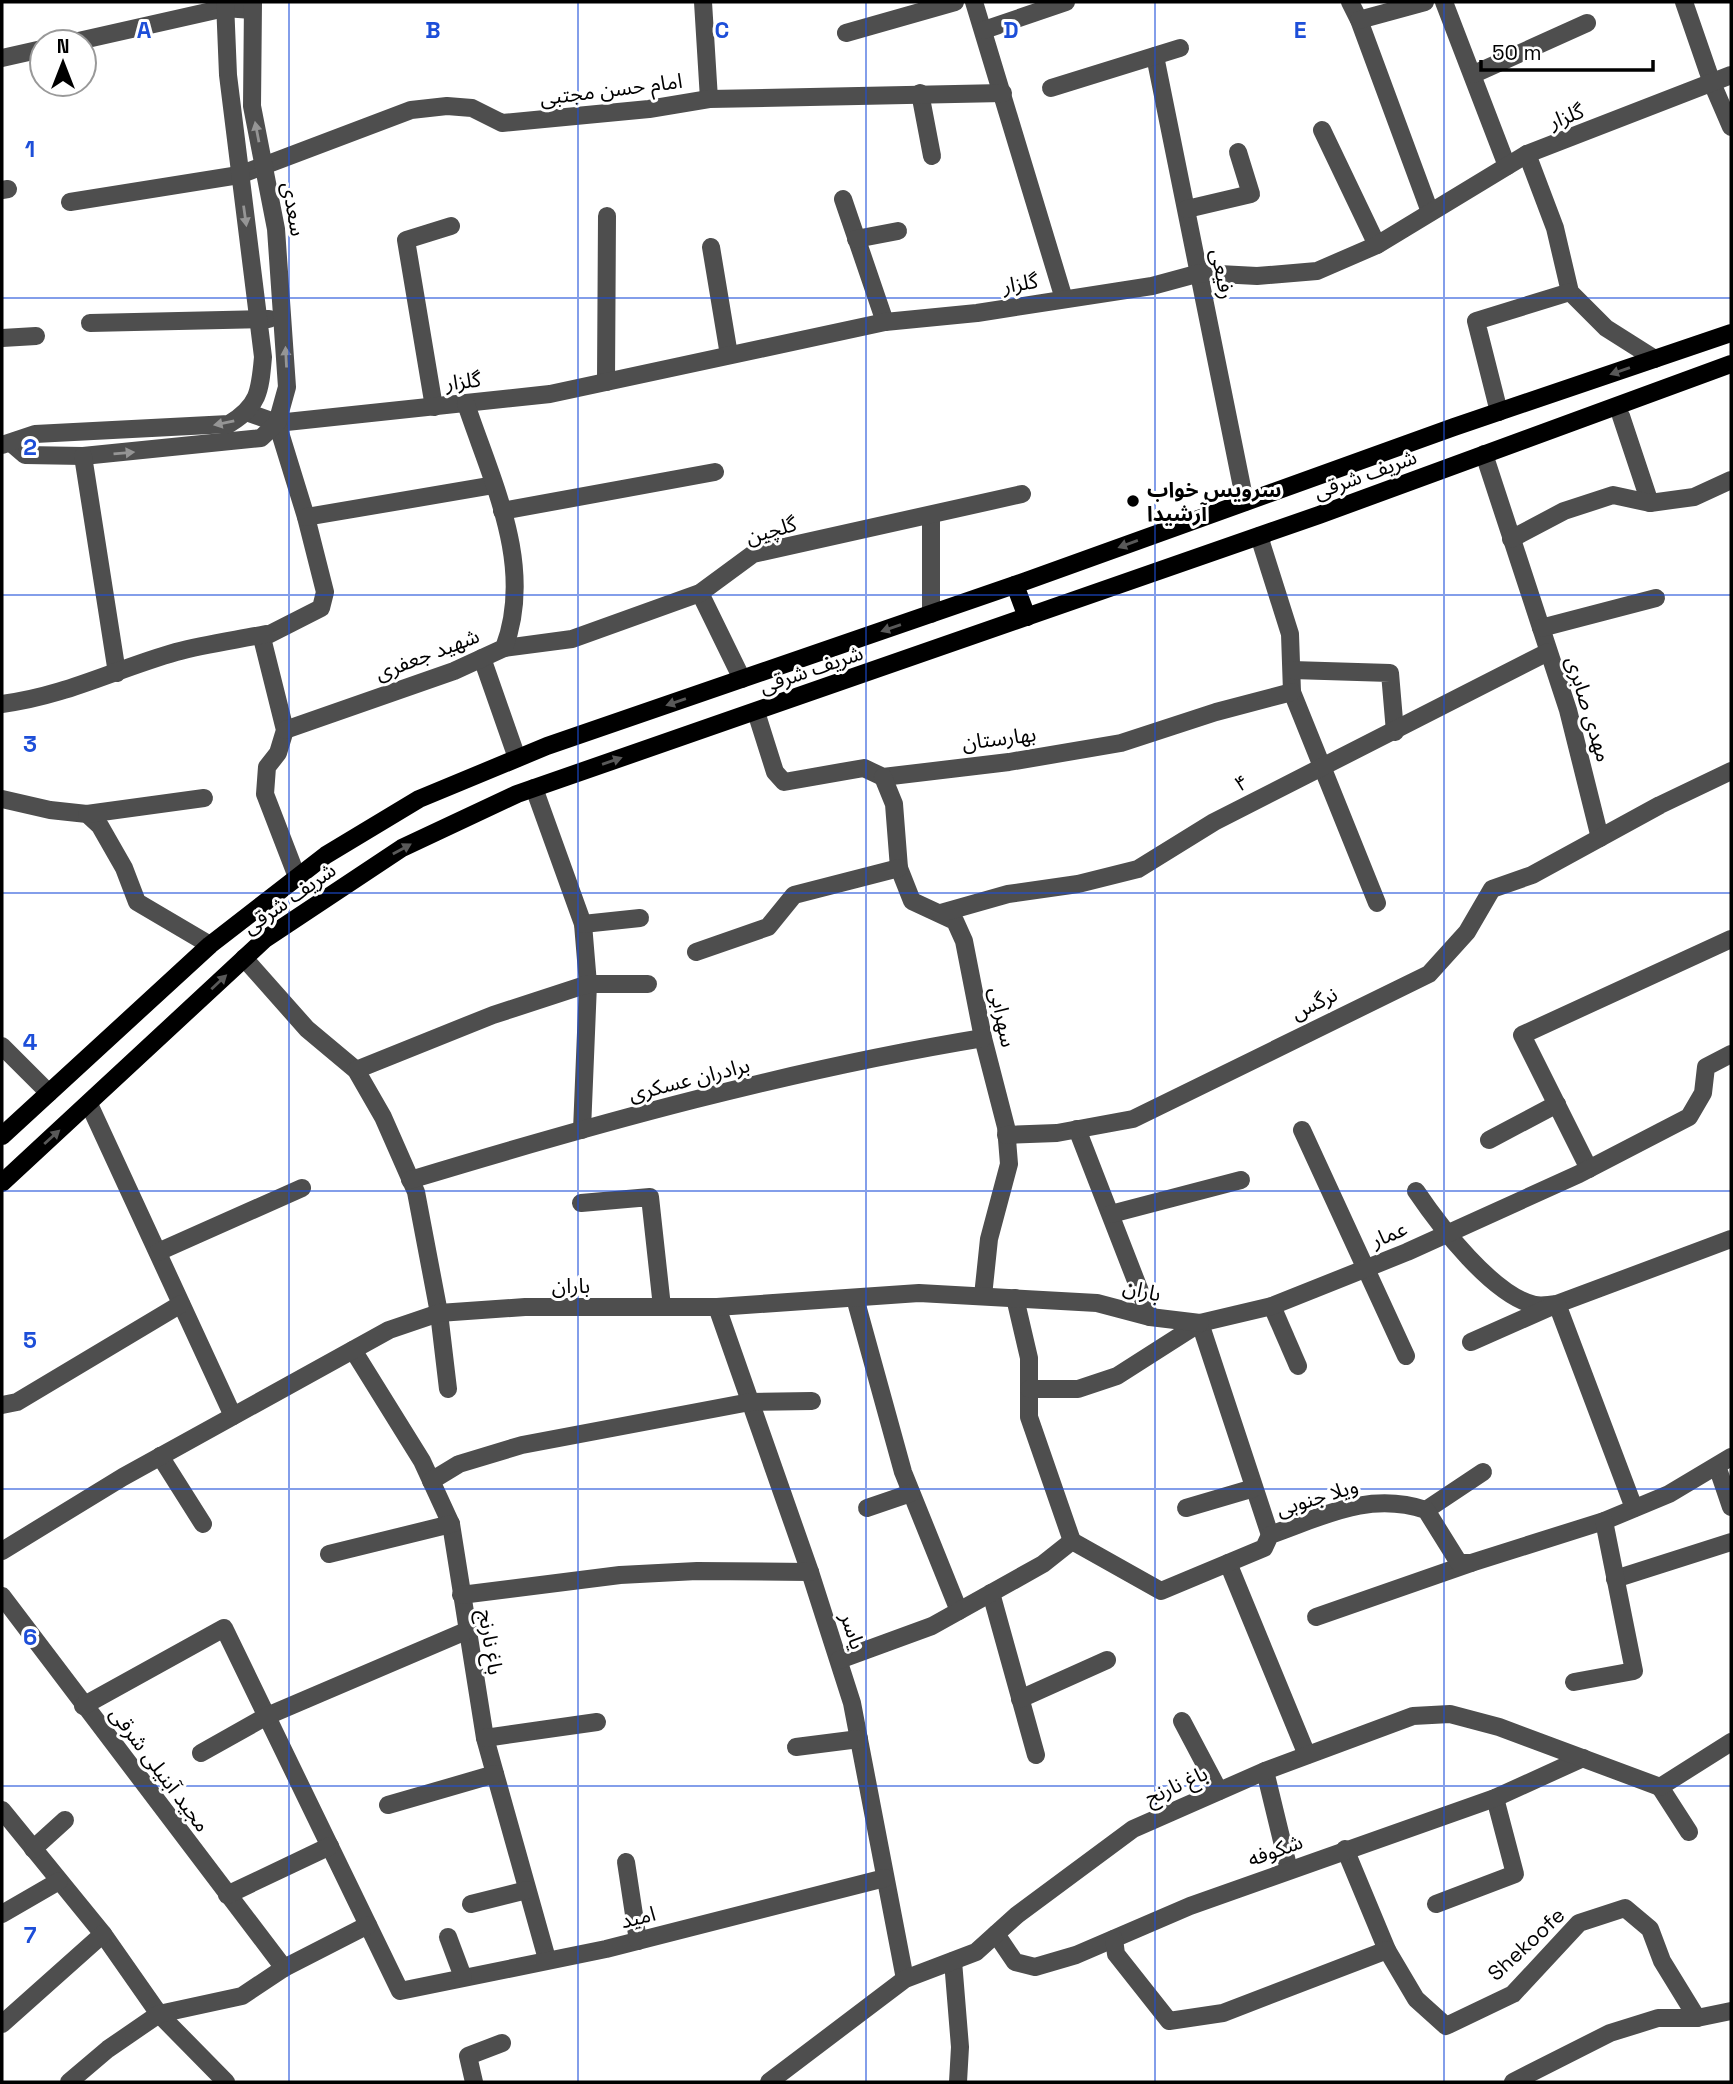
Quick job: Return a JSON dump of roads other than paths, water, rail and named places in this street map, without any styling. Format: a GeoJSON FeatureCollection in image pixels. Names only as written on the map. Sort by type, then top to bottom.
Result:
{"type":"FeatureCollection","features":[{"type":"Feature","properties":{"kind":"main road","name":"شریف شرقی"},"geometry":{"type":"LineString","coordinates":[[2,1136],[210,945],[326,855],[419,799],[517,758],[1731,333]]}},
{"type":"Feature","properties":{"kind":"main road","name":"شریف شرقی"},"geometry":{"type":"LineString","coordinates":[[2,1183],[265,939],[402,848],[534,788],[1259,536],[1731,364]]}},
{"type":"Feature","properties":{"kind":"main road"},"geometry":{"type":"LineString","coordinates":[[1015,585],[1027,617]]}},
{"type":"Feature","properties":{"kind":"street"},"geometry":{"type":"LineString","coordinates":[[703,2],[709,99]]}},
{"type":"Feature","properties":{"kind":"street"},"geometry":{"type":"LineString","coordinates":[[846,33],[956,2]]}},
{"type":"Feature","properties":{"kind":"street"},"geometry":{"type":"LineString","coordinates":[[974,2],[1064,299]]}},
{"type":"Feature","properties":{"kind":"street"},"geometry":{"type":"LineString","coordinates":[[984,30],[1066,2]]}},
{"type":"Feature","properties":{"kind":"street"},"geometry":{"type":"LineString","coordinates":[[1350,2],[1430,212]]}},
{"type":"Feature","properties":{"kind":"street"},"geometry":{"type":"LineString","coordinates":[[1359,20],[1401,6],[1425,2]]}},
{"type":"Feature","properties":{"kind":"street"},"geometry":{"type":"LineString","coordinates":[[1444,2],[1474,74],[1507,166]]}},
{"type":"Feature","properties":{"kind":"street"},"geometry":{"type":"LineString","coordinates":[[1684,2],[1712,83],[1731,127]]}},
{"type":"Feature","properties":{"kind":"street"},"geometry":{"type":"LineString","coordinates":[[7,444],[35,434],[229,424],[249,413],[261,385],[263,357],[228,75],[225,5]]}},
{"type":"Feature","properties":{"kind":"street"},"geometry":{"type":"LineString","coordinates":[[98,36],[225,5],[252,6]]}},
{"type":"Feature","properties":{"kind":"street","name":"سعدی"},"geometry":{"type":"LineString","coordinates":[[252,6],[252,106],[276,229],[284,317],[288,387],[276,422]]}},
{"type":"Feature","properties":{"kind":"street"},"geometry":{"type":"LineString","coordinates":[[1474,74],[1587,23]]}},
{"type":"Feature","properties":{"kind":"street"},"geometry":{"type":"LineString","coordinates":[[1051,88],[1180,48]]}},
{"type":"Feature","properties":{"kind":"street"},"geometry":{"type":"LineString","coordinates":[[2,58],[28,52]]}},
{"type":"Feature","properties":{"kind":"street","name":"رفیعی"},"geometry":{"type":"LineString","coordinates":[[1155,56],[1245,502]]}},
{"type":"Feature","properties":{"kind":"street","name":"گلزار"},"geometry":{"type":"LineString","coordinates":[[276,422],[550,394],[885,322],[1152,286],[1200,273],[1257,276],[1317,271],[1377,245],[1528,154],[1731,75]]}},
{"type":"Feature","properties":{"kind":"street"},"geometry":{"type":"LineString","coordinates":[[920,93],[932,156]]}},
{"type":"Feature","properties":{"kind":"street","name":"امام حسن مجتبی"},"geometry":{"type":"LineString","coordinates":[[70,202],[239,175],[264,168],[411,110],[447,106],[472,108],[502,123],[636,111],[709,99],[1003,93]]}},
{"type":"Feature","properties":{"kind":"street"},"geometry":{"type":"LineString","coordinates":[[1322,130],[1377,245]]}},
{"type":"Feature","properties":{"kind":"street"},"geometry":{"type":"LineString","coordinates":[[1187,209],[1251,194],[1238,152]]}},
{"type":"Feature","properties":{"kind":"street"},"geometry":{"type":"LineString","coordinates":[[1528,154],[1555,228],[1570,292],[1606,328],[1655,359]]}},
{"type":"Feature","properties":{"kind":"street"},"geometry":{"type":"LineString","coordinates":[[843,200],[885,322]]}},
{"type":"Feature","properties":{"kind":"street"},"geometry":{"type":"LineString","coordinates":[[606,382],[607,216]]}},
{"type":"Feature","properties":{"kind":"street"},"geometry":{"type":"LineString","coordinates":[[434,407],[407,240],[451,226]]}},
{"type":"Feature","properties":{"kind":"street"},"geometry":{"type":"LineString","coordinates":[[856,239],[898,231]]}},
{"type":"Feature","properties":{"kind":"street"},"geometry":{"type":"LineString","coordinates":[[710,247],[729,355]]}},
{"type":"Feature","properties":{"kind":"street"},"geometry":{"type":"LineString","coordinates":[[1499,412],[1476,321],[1570,292]]}},
{"type":"Feature","properties":{"kind":"street"},"geometry":{"type":"LineString","coordinates":[[90,323],[259,320],[284,317]]}},
{"type":"Feature","properties":{"kind":"street"},"geometry":{"type":"LineString","coordinates":[[2,338],[36,336]]}},
{"type":"Feature","properties":{"kind":"street","name":"شهید جعفری"},"geometry":{"type":"LineString","coordinates":[[285,730],[504,648],[512,627],[516,585],[514,550],[466,404]]}},
{"type":"Feature","properties":{"kind":"street"},"geometry":{"type":"LineString","coordinates":[[249,413],[276,422]]}},
{"type":"Feature","properties":{"kind":"street"},"geometry":{"type":"LineString","coordinates":[[1622,416],[1650,503]]}},
{"type":"Feature","properties":{"kind":"street"},"geometry":{"type":"LineString","coordinates":[[7,444],[25,455],[83,456],[251,440],[261,438],[276,422]]}},
{"type":"Feature","properties":{"kind":"street"},"geometry":{"type":"LineString","coordinates":[[2,704],[33,700],[176,652],[266,634],[321,608],[325,592],[306,517],[276,422]]}},
{"type":"Feature","properties":{"kind":"street","name":"مهدی صابری"},"geometry":{"type":"LineString","coordinates":[[1484,454],[1568,710],[1600,838]]}},
{"type":"Feature","properties":{"kind":"street"},"geometry":{"type":"LineString","coordinates":[[83,456],[117,673]]}},
{"type":"Feature","properties":{"kind":"street"},"geometry":{"type":"LineString","coordinates":[[502,511],[715,472]]}},
{"type":"Feature","properties":{"kind":"street"},"geometry":{"type":"LineString","coordinates":[[1511,539],[1564,511],[1613,495],[1650,503],[1694,497],[1731,480]]}},
{"type":"Feature","properties":{"kind":"street"},"geometry":{"type":"LineString","coordinates":[[306,517],[494,485]]}},
{"type":"Feature","properties":{"kind":"street","name":"گلچین"},"geometry":{"type":"LineString","coordinates":[[504,648],[572,639],[700,593],[753,554],[1022,494]]}},
{"type":"Feature","properties":{"kind":"street"},"geometry":{"type":"LineString","coordinates":[[931,515],[931,614]]}},
{"type":"Feature","properties":{"kind":"street"},"geometry":{"type":"LineString","coordinates":[[1259,536],[1290,634],[1292,692],[1377,903]]}},
{"type":"Feature","properties":{"kind":"street"},"geometry":{"type":"LineString","coordinates":[[700,593],[742,679]]}},
{"type":"Feature","properties":{"kind":"street"},"geometry":{"type":"LineString","coordinates":[[1541,628],[1656,598]]}},
{"type":"Feature","properties":{"kind":"street"},"geometry":{"type":"LineString","coordinates":[[266,634],[262,638],[285,730],[278,753],[267,766],[265,794],[297,877]]}},
{"type":"Feature","properties":{"kind":"street","name":"۴"},"geometry":{"type":"LineString","coordinates":[[941,913],[1008,894],[1078,884],[1138,869],[1214,822],[1548,652]]}},
{"type":"Feature","properties":{"kind":"street"},"geometry":{"type":"LineString","coordinates":[[482,658],[517,758]]}},
{"type":"Feature","properties":{"kind":"street"},"geometry":{"type":"LineString","coordinates":[[1292,670],[1390,673],[1395,732]]}},
{"type":"Feature","properties":{"kind":"street","name":"بهارستان"},"geometry":{"type":"LineString","coordinates":[[756,712],[775,772],[784,782],[864,768],[883,777],[1009,762],[1121,743],[1216,712],[1292,692]]}},
{"type":"Feature","properties":{"kind":"street"},"geometry":{"type":"LineString","coordinates":[[1600,838],[1731,771]]}},
{"type":"Feature","properties":{"kind":"street","name":"سهرابی"},"geometry":{"type":"LineString","coordinates":[[883,777],[894,804],[899,868],[912,901],[955,921],[964,941],[1006,1135],[1009,1164],[989,1239],[983,1296]]}},
{"type":"Feature","properties":{"kind":"street"},"geometry":{"type":"LineString","coordinates":[[534,788],[583,924],[588,984],[582,1130]]}},
{"type":"Feature","properties":{"kind":"street"},"geometry":{"type":"LineString","coordinates":[[2,799],[87,814],[204,798]]}},
{"type":"Feature","properties":{"kind":"street"},"geometry":{"type":"LineString","coordinates":[[87,814],[100,826],[124,868],[137,902],[210,945]]}},
{"type":"Feature","properties":{"kind":"street","name":"نرگس"},"geometry":{"type":"LineString","coordinates":[[1006,1135],[1057,1133],[1133,1119],[1429,974],[1467,932],[1492,890],[1532,875],[1600,838]]}},
{"type":"Feature","properties":{"kind":"street"},"geometry":{"type":"LineString","coordinates":[[696,952],[768,927],[794,895],[899,868]]}},
{"type":"Feature","properties":{"kind":"street"},"geometry":{"type":"LineString","coordinates":[[583,924],[640,918]]}},
{"type":"Feature","properties":{"kind":"street"},"geometry":{"type":"LineString","coordinates":[[1589,1169],[1522,1035],[1731,939]]}},
{"type":"Feature","properties":{"kind":"street"},"geometry":{"type":"LineString","coordinates":[[244,958],[307,1029],[356,1070],[383,1117],[416,1192],[439,1313],[449,1389]]}},
{"type":"Feature","properties":{"kind":"street"},"geometry":{"type":"LineString","coordinates":[[356,1070],[493,1015],[588,984],[648,984]]}},
{"type":"Feature","properties":{"kind":"street","name":"برادران عسکری"},"geometry":{"type":"LineString","coordinates":[[410,1180],[582,1130],[727,1092],[926,1047],[983,1038]]}},
{"type":"Feature","properties":{"kind":"street"},"geometry":{"type":"LineString","coordinates":[[2,1046],[49,1093]]}},
{"type":"Feature","properties":{"kind":"street","name":"عمار"},"geometry":{"type":"LineString","coordinates":[[1200,1323],[1272,1306],[1446,1235],[1589,1169],[1689,1117],[1703,1093],[1706,1067],[1731,1054]]}},
{"type":"Feature","properties":{"kind":"street"},"geometry":{"type":"LineString","coordinates":[[89,1104],[233,1416]]}},
{"type":"Feature","properties":{"kind":"street"},"geometry":{"type":"LineString","coordinates":[[1489,1140],[1557,1104]]}},
{"type":"Feature","properties":{"kind":"street"},"geometry":{"type":"LineString","coordinates":[[1077,1129],[1150,1317]]}},
{"type":"Feature","properties":{"kind":"street"},"geometry":{"type":"LineString","coordinates":[[1302,1130],[1363,1269],[1406,1356]]}},
{"type":"Feature","properties":{"kind":"street"},"geometry":{"type":"LineString","coordinates":[[1111,1214],[1241,1180]]}},
{"type":"Feature","properties":{"kind":"street"},"geometry":{"type":"LineString","coordinates":[[158,1252],[302,1188]]}},
{"type":"Feature","properties":{"kind":"street"},"geometry":{"type":"LineString","coordinates":[[1416,1191],[1446,1235],[1512,1295],[1537,1306],[1557,1304]]}},
{"type":"Feature","properties":{"kind":"street"},"geometry":{"type":"LineString","coordinates":[[581,1203],[650,1197],[662,1307]]}},
{"type":"Feature","properties":{"kind":"street"},"geometry":{"type":"LineString","coordinates":[[1471,1342],[1557,1304],[1731,1239]]}},
{"type":"Feature","properties":{"kind":"street","name":"باران"},"geometry":{"type":"LineString","coordinates":[[2,1551],[160,1456],[353,1350],[390,1330],[439,1313],[525,1307],[717,1307],[919,1293],[1097,1303],[1150,1317],[1200,1323]]}},
{"type":"Feature","properties":{"kind":"street"},"geometry":{"type":"LineString","coordinates":[[855,1298],[903,1472],[959,1611]]}},
{"type":"Feature","properties":{"kind":"street"},"geometry":{"type":"LineString","coordinates":[[839,1660],[932,1626],[1043,1564],[1072,1541],[1029,1417],[1029,1357],[1015,1298]]}},
{"type":"Feature","properties":{"kind":"street"},"geometry":{"type":"LineString","coordinates":[[2,1405],[17,1402],[181,1304]]}},
{"type":"Feature","properties":{"kind":"street"},"geometry":{"type":"LineString","coordinates":[[1557,1304],[1634,1508]]}},
{"type":"Feature","properties":{"kind":"street"},"geometry":{"type":"LineString","coordinates":[[1272,1306],[1298,1366]]}},
{"type":"Feature","properties":{"kind":"street","name":"یاسر"},"geometry":{"type":"LineString","coordinates":[[717,1307],[839,1660],[859,1739],[905,1979]]}},
{"type":"Feature","properties":{"kind":"street"},"geometry":{"type":"LineString","coordinates":[[1029,1389],[1079,1389],[1117,1377],[1200,1323],[1270,1535]]}},
{"type":"Feature","properties":{"kind":"street","name":"باغ نارنج"},"geometry":{"type":"LineString","coordinates":[[353,1350],[431,1481],[451,1524],[485,1738],[547,1959]]}},
{"type":"Feature","properties":{"kind":"street"},"geometry":{"type":"LineString","coordinates":[[431,1481],[459,1464],[522,1445],[750,1402],[812,1401]]}},
{"type":"Feature","properties":{"kind":"street"},"geometry":{"type":"LineString","coordinates":[[160,1456],[203,1524]]}},
{"type":"Feature","properties":{"kind":"street"},"geometry":{"type":"LineString","coordinates":[[1317,1617],[1471,1563],[1604,1521],[1669,1494],[1724,1461],[1731,1507]]}},
{"type":"Feature","properties":{"kind":"street"},"geometry":{"type":"LineString","coordinates":[[1471,1563],[1460,1563],[1426,1510],[1483,1472]]}},
{"type":"Feature","properties":{"kind":"street"},"geometry":{"type":"LineString","coordinates":[[1186,1508],[1254,1488]]}},
{"type":"Feature","properties":{"kind":"street"},"geometry":{"type":"LineString","coordinates":[[867,1508],[911,1493]]}},
{"type":"Feature","properties":{"kind":"street","name":"ویلا جنوبی"},"geometry":{"type":"LineString","coordinates":[[1072,1541],[1161,1591],[1264,1548],[1270,1535],[1357,1504],[1403,1502],[1426,1510]]}},
{"type":"Feature","properties":{"kind":"street"},"geometry":{"type":"LineString","coordinates":[[1574,1682],[1634,1671],[1604,1521]]}},
{"type":"Feature","properties":{"kind":"street"},"geometry":{"type":"LineString","coordinates":[[329,1554],[451,1524]]}},
{"type":"Feature","properties":{"kind":"street"},"geometry":{"type":"LineString","coordinates":[[1615,1579],[1731,1542]]}},
{"type":"Feature","properties":{"kind":"street"},"geometry":{"type":"LineString","coordinates":[[1228,1563],[1307,1755]]}},
{"type":"Feature","properties":{"kind":"street"},"geometry":{"type":"LineString","coordinates":[[461,1595],[620,1575],[697,1571],[810,1572]]}},
{"type":"Feature","properties":{"kind":"street"},"geometry":{"type":"LineString","coordinates":[[990,1593],[1036,1755]]}},
{"type":"Feature","properties":{"kind":"street","name":"مجید آبنیلی شرقی"},"geometry":{"type":"LineString","coordinates":[[2,1596],[284,1968]]}},
{"type":"Feature","properties":{"kind":"street"},"geometry":{"type":"LineString","coordinates":[[69,2082],[108,2049],[159,2014],[242,1996],[284,1968],[368,1925],[224,1628],[83,1706]]}},
{"type":"Feature","properties":{"kind":"street"},"geometry":{"type":"LineString","coordinates":[[201,1753],[267,1716],[466,1631]]}},
{"type":"Feature","properties":{"kind":"street"},"geometry":{"type":"LineString","coordinates":[[1020,1699],[1107,1660]]}},
{"type":"Feature","properties":{"kind":"street","name":"باغ نارنج"},"geometry":{"type":"LineString","coordinates":[[769,2082],[905,1979],[976,1952],[1017,1915],[1133,1829],[1265,1771],[1413,1716],[1450,1714],[1499,1727],[1660,1787]]}},
{"type":"Feature","properties":{"kind":"street"},"geometry":{"type":"LineString","coordinates":[[1182,1721],[1219,1791]]}},
{"type":"Feature","properties":{"kind":"street"},"geometry":{"type":"LineString","coordinates":[[485,1738],[597,1722]]}},
{"type":"Feature","properties":{"kind":"street"},"geometry":{"type":"LineString","coordinates":[[796,1747],[859,1739]]}},
{"type":"Feature","properties":{"kind":"street"},"geometry":{"type":"LineString","coordinates":[[1689,1832],[1660,1787],[1731,1742]]}},
{"type":"Feature","properties":{"kind":"street","name":"شکوفه"},"geometry":{"type":"LineString","coordinates":[[996,1934],[1015,1962],[1035,1967],[1345,1849],[1495,1798],[1583,1758]]}},
{"type":"Feature","properties":{"kind":"street"},"geometry":{"type":"LineString","coordinates":[[1265,1771],[1289,1870]]}},
{"type":"Feature","properties":{"kind":"street"},"geometry":{"type":"LineString","coordinates":[[388,1805],[495,1774]]}},
{"type":"Feature","properties":{"kind":"street"},"geometry":{"type":"LineString","coordinates":[[1436,1905],[1515,1874],[1495,1798]]}},
{"type":"Feature","properties":{"kind":"street"},"geometry":{"type":"LineString","coordinates":[[2,1810],[103,1934],[159,2014],[226,2082]]}},
{"type":"Feature","properties":{"kind":"street"},"geometry":{"type":"LineString","coordinates":[[33,1849],[65,1819]]}},
{"type":"Feature","properties":{"kind":"street"},"geometry":{"type":"LineString","coordinates":[[228,1895],[330,1846]]}},
{"type":"Feature","properties":{"kind":"street"},"geometry":{"type":"LineString","coordinates":[[1114,1939],[1116,1954],[1169,2021],[1223,2013],[1387,1950],[1345,1849]]}},
{"type":"Feature","properties":{"kind":"street"},"geometry":{"type":"LineString","coordinates":[[626,1862],[638,1941]]}},
{"type":"Feature","properties":{"kind":"street","name":"امید"},"geometry":{"type":"LineString","coordinates":[[368,1925],[400,1991],[638,1941],[885,1878]]}},
{"type":"Feature","properties":{"kind":"street"},"geometry":{"type":"LineString","coordinates":[[2,1914],[60,1881]]}},
{"type":"Feature","properties":{"kind":"street"},"geometry":{"type":"LineString","coordinates":[[471,1905],[527,1890]]}},
{"type":"Feature","properties":{"kind":"street","name":"Shekoofe"},"geometry":{"type":"LineString","coordinates":[[1387,1950],[1416,1999],[1446,2026],[1513,1994],[1579,1923],[1625,1908],[1650,1929],[1662,1961],[1696,2018]]}},
{"type":"Feature","properties":{"kind":"street"},"geometry":{"type":"LineString","coordinates":[[2,2024],[103,1934]]}},
{"type":"Feature","properties":{"kind":"street"},"geometry":{"type":"LineString","coordinates":[[449,1937],[463,1977]]}},
{"type":"Feature","properties":{"kind":"street"},"geometry":{"type":"LineString","coordinates":[[953,1961],[960,2047],[958,2082]]}},
{"type":"Feature","properties":{"kind":"street"},"geometry":{"type":"LineString","coordinates":[[1513,2082],[1610,2034],[1658,2018],[1696,2018],[1731,2011]]}},
{"type":"Feature","properties":{"kind":"street"},"geometry":{"type":"LineString","coordinates":[[474,2082],[468,2056],[502,2043]]}},
{"type":"Feature","properties":{"kind":"place","name":"سرویس خواب آرشیدا"},"geometry":{"type":"Point","coordinates":[1133,501]}}]}
